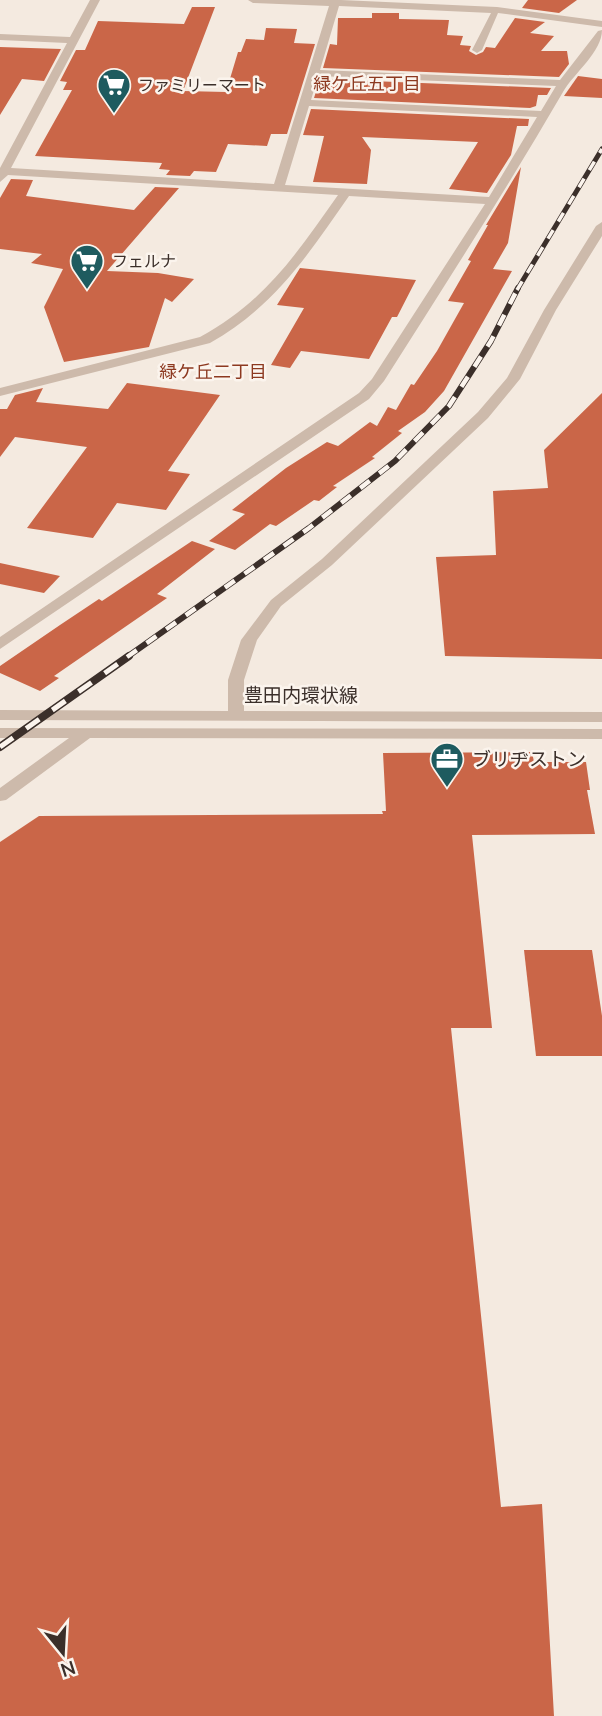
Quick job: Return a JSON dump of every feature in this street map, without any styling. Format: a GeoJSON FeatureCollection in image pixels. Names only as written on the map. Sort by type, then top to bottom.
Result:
{"type":"FeatureCollection","features":[{"type":"Feature","properties":{"kind":"street"},"geometry":{"type":"LineString","coordinates":[[95,0],[2,174],[493,201]]}},
{"type":"Feature","properties":{"kind":"street"},"geometry":{"type":"LineString","coordinates":[[253,0],[505,4],[602,17]]}},
{"type":"Feature","properties":{"kind":"street"},"geometry":{"type":"LineString","coordinates":[[278,189],[335,1]]}},
{"type":"Feature","properties":{"kind":"street"},"geometry":{"type":"LineString","coordinates":[[439,2],[602,23]]}},
{"type":"Feature","properties":{"kind":"street"},"geometry":{"type":"LineString","coordinates":[[0,644],[364,396],[377,381],[493,201],[563,83],[602,31],[494,15],[399,8],[400,4]]}},
{"type":"Feature","properties":{"kind":"street"},"geometry":{"type":"LineString","coordinates":[[477,50],[494,15]]}},
{"type":"Feature","properties":{"kind":"street"},"geometry":{"type":"LineString","coordinates":[[0,37],[74,40]]}},
{"type":"Feature","properties":{"kind":"street"},"geometry":{"type":"LineString","coordinates":[[398,76],[403,63]]}},
{"type":"Feature","properties":{"kind":"street"},"geometry":{"type":"LineString","coordinates":[[313,73],[563,83]]}},
{"type":"Feature","properties":{"kind":"street"},"geometry":{"type":"LineString","coordinates":[[304,103],[544,114]]}},
{"type":"Feature","properties":{"kind":"street"},"geometry":{"type":"LineString","coordinates":[[0,392],[205,340],[233,327],[255,310],[278,286],[345,193]]}},
{"type":"Feature","properties":{"kind":"street"},"geometry":{"type":"LineString","coordinates":[[236,716],[236,680],[249,640],[276,603],[327,562],[483,415],[513,379],[550,310],[602,226]]}},
{"type":"Feature","properties":{"kind":"street","name":"豊田内環状線"},"geometry":{"type":"LineString","coordinates":[[0,715],[602,717]]}},
{"type":"Feature","properties":{"kind":"street","name":"豊田内環状線"},"geometry":{"type":"LineString","coordinates":[[0,733],[602,734]]}},
{"type":"Feature","properties":{"kind":"street"},"geometry":{"type":"LineString","coordinates":[[0,796],[77,734]]}},
{"type":"Feature","properties":{"kind":"building"},"geometry":{"type":"Polygon","coordinates":[[[528,0],[577,0],[559,13],[522,8],[528,0]]]}},
{"type":"Feature","properties":{"kind":"building"},"geometry":{"type":"Polygon","coordinates":[[[192,7],[215,7],[183,91],[226,92],[238,52],[241,52],[246,39],[264,40],[266,28],[297,29],[294,43],[315,44],[287,134],[271,134],[267,146],[228,144],[216,172],[194,171],[190,176],[166,175],[170,170],[159,169],[162,163],[35,156],[72,90],[63,90],[67,82],[60,81],[76,50],[85,50],[98,21],[184,24],[192,7]]]}},
{"type":"Feature","properties":{"kind":"building"},"geometry":{"type":"Polygon","coordinates":[[[372,13],[399,13],[399,19],[449,20],[447,35],[463,36],[460,45],[471,46],[469,51],[476,55],[486,47],[495,48],[515,18],[545,22],[530,33],[554,36],[541,51],[567,51],[569,64],[559,77],[323,68],[330,44],[337,45],[338,18],[372,18],[372,13]]]}},
{"type":"Feature","properties":{"kind":"building"},"geometry":{"type":"Polygon","coordinates":[[[0,47],[61,49],[44,81],[22,79],[0,115],[0,47]]]}},
{"type":"Feature","properties":{"kind":"building"},"geometry":{"type":"Polygon","coordinates":[[[578,76],[602,79],[602,98],[564,96],[578,76]]]}},
{"type":"Feature","properties":{"kind":"building"},"geometry":{"type":"Polygon","coordinates":[[[320,79],[551,88],[547,95],[538,95],[536,106],[530,108],[314,98],[320,79]]]}},
{"type":"Feature","properties":{"kind":"building"},"geometry":{"type":"Polygon","coordinates":[[[311,109],[529,119],[528,126],[517,126],[511,155],[487,193],[449,189],[478,142],[362,137],[371,150],[367,184],[313,182],[324,136],[303,135],[311,109]]]}},
{"type":"Feature","properties":{"kind":"building"},"geometry":{"type":"Polygon","coordinates":[[[521,167],[508,243],[493,269],[512,271],[444,391],[425,412],[398,431],[402,433],[372,457],[375,458],[333,486],[337,487],[319,501],[314,500],[276,526],[270,524],[235,550],[209,541],[245,514],[232,510],[286,468],[327,442],[338,446],[370,422],[377,426],[388,407],[396,410],[411,384],[414,385],[437,351],[464,303],[448,301],[471,261],[468,260],[486,225],[521,167]]]}},
{"type":"Feature","properties":{"kind":"building"},"geometry":{"type":"Polygon","coordinates":[[[11,179],[33,180],[26,196],[134,210],[155,187],[179,188],[107,271],[158,273],[194,279],[172,302],[165,298],[149,347],[64,362],[44,307],[63,269],[31,263],[42,254],[0,249],[0,198],[11,179]]]}},
{"type":"Feature","properties":{"kind":"building"},"geometry":{"type":"Polygon","coordinates":[[[300,268],[416,280],[397,317],[392,317],[369,359],[301,351],[290,368],[271,365],[304,308],[277,305],[300,268]]]}},
{"type":"Feature","properties":{"kind":"building"},"geometry":{"type":"Polygon","coordinates":[[[127,383],[220,395],[168,471],[190,474],[166,510],[117,503],[93,538],[27,528],[87,447],[15,437],[0,457],[0,409],[7,409],[15,395],[43,388],[36,402],[108,409],[127,383]]]}},
{"type":"Feature","properties":{"kind":"building"},"geometry":{"type":"Polygon","coordinates":[[[602,393],[602,659],[445,656],[436,557],[496,555],[493,491],[548,488],[544,450],[602,393]]]}},
{"type":"Feature","properties":{"kind":"building"},"geometry":{"type":"Polygon","coordinates":[[[192,541],[215,549],[157,594],[167,598],[54,676],[59,678],[40,691],[0,673],[0,666],[99,599],[102,601],[192,541]]]}},
{"type":"Feature","properties":{"kind":"building"},"geometry":{"type":"Polygon","coordinates":[[[0,563],[60,576],[44,593],[0,584],[0,563]]]}},
{"type":"Feature","properties":{"kind":"building"},"geometry":{"type":"Polygon","coordinates":[[[532,752],[534,762],[586,762],[590,790],[587,790],[595,834],[472,835],[492,1028],[451,1028],[501,1507],[542,1504],[554,1716],[0,1716],[0,842],[39,816],[383,814],[382,811],[386,811],[383,753],[532,752]]]}},
{"type":"Feature","properties":{"kind":"building"},"geometry":{"type":"Polygon","coordinates":[[[524,950],[592,950],[602,1016],[602,1056],[536,1056],[524,950]]]}},
{"type":"Feature","properties":{"kind":"railway"},"geometry":{"type":"LineString","coordinates":[[517,290],[602,149]]}},
{"type":"Feature","properties":{"kind":"railway"},"geometry":{"type":"LineString","coordinates":[[127,657],[309,528],[395,461],[449,406],[491,341],[518,288]]}},
{"type":"Feature","properties":{"kind":"railway"},"geometry":{"type":"LineString","coordinates":[[0,747],[129,656]]}},
{"type":"Feature","properties":{"kind":"place","name":"ファミリーマート"},"geometry":{"type":"Point","coordinates":[114,115]}},
{"type":"Feature","properties":{"kind":"place","name":"フェルナ"},"geometry":{"type":"Point","coordinates":[87,291]}},
{"type":"Feature","properties":{"kind":"place","name":"ブリヂストン"},"geometry":{"type":"Point","coordinates":[447,789]}},
{"type":"Feature","properties":{"kind":"district","name":"緑ケ丘五丁目"},"geometry":{"type":"Point","coordinates":[367,84]}},
{"type":"Feature","properties":{"kind":"district","name":"緑ケ丘二丁目"},"geometry":{"type":"Point","coordinates":[213,372]}}]}
